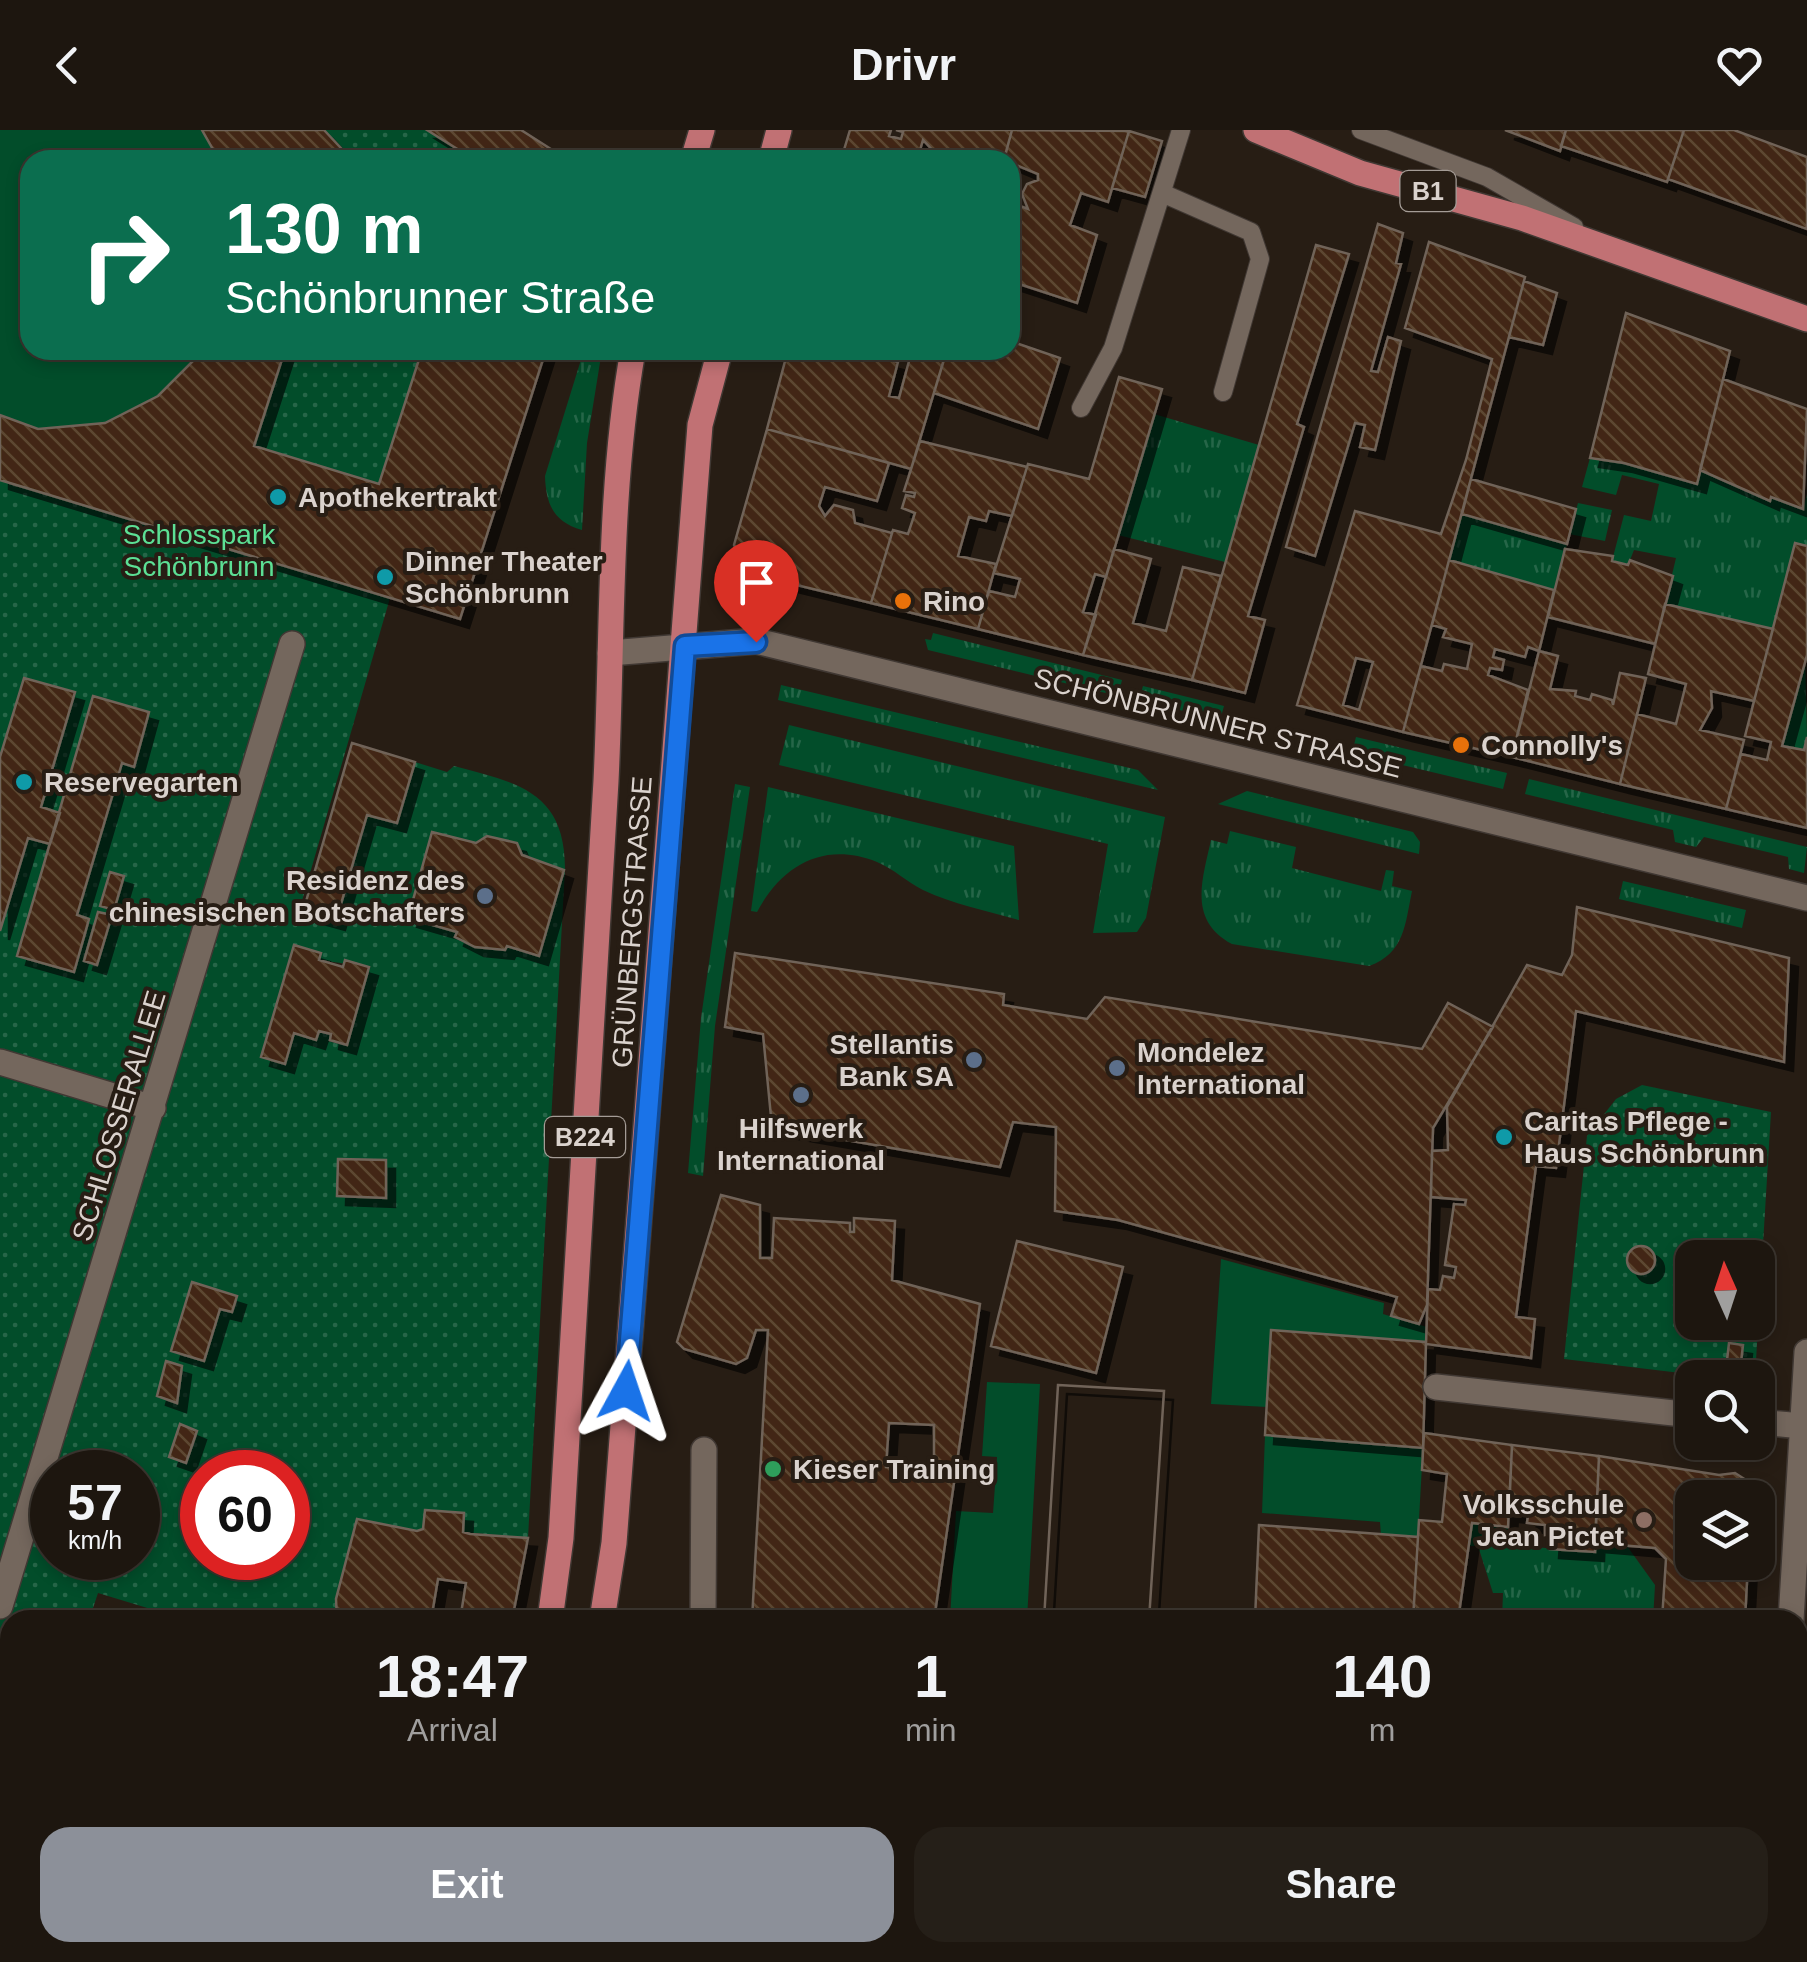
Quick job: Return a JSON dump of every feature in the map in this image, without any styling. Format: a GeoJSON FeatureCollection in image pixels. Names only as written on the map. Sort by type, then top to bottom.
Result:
{"type":"FeatureCollection","features":[{"type":"Feature","properties":{"kind":"main road","name":"B1"},"geometry":{"type":"LineString","coordinates":[[1256,130],[1360,173],[1603,245],[1807,318]]}},
{"type":"Feature","properties":{"kind":"main road","name":"GRÜNBERGSTRASSE"},"geometry":{"type":"LineString","coordinates":[[551,1610],[561,1538],[621,420],[632,360]]}},
{"type":"Feature","properties":{"kind":"main road","name":"GRÜNBERGSTRASSE"},"geometry":{"type":"LineString","coordinates":[[604,1610],[614,1544],[700,425],[717,360]]}},
{"type":"Feature","properties":{"kind":"street","name":"SCHÖNBRUNNER STRASSE"},"geometry":{"type":"LineString","coordinates":[[610,653],[756,642],[1807,898]]}},
{"type":"Feature","properties":{"kind":"street","name":"SCHLOSSERALLEE"},"geometry":{"type":"LineString","coordinates":[[0,1606],[292,644]]}},
{"type":"Feature","properties":{"kind":"street"},"geometry":{"type":"LineString","coordinates":[[0,1062],[153,1108]]}},
{"type":"Feature","properties":{"kind":"street"},"geometry":{"type":"LineString","coordinates":[[1792,1610],[1807,1352]]}},
{"type":"Feature","properties":{"kind":"street"},"geometry":{"type":"LineString","coordinates":[[1436,1387],[1675,1413]]}},
{"type":"Feature","properties":{"kind":"street"},"geometry":{"type":"LineString","coordinates":[[1775,1424],[1802,1426]]}},
{"type":"Feature","properties":{"kind":"street"},"geometry":{"type":"LineString","coordinates":[[703,1610],[704,1450]]}},
{"type":"Feature","properties":{"kind":"lane"},"geometry":{"type":"LineString","coordinates":[[1081,408],[1114,348],[1181,130]]}},
{"type":"Feature","properties":{"kind":"lane"},"geometry":{"type":"LineString","coordinates":[[1362,130],[1487,177],[1603,245]]}},
{"type":"Feature","properties":{"kind":"lane"},"geometry":{"type":"LineString","coordinates":[[1162,193],[1250,232],[1258,248],[1260,259],[1223,392]]}},
{"type":"Feature","properties":{"kind":"green space","name":"Schlosspark Schönbrunn"},"geometry":{"type":"Polygon","coordinates":[[[0,130],[521,130],[552,150],[20,150],[20,360],[543,360],[460,619],[390,598],[299,911],[336,921],[367,815],[397,822],[415,762],[447,772],[454,766],[517,785],[546,807],[557,822],[565,869],[528,1538],[463,1532],[464,1513],[425,1510],[423,1529],[417,1531],[357,1519],[337,1610],[154,1610],[98,1593],[92,1610],[0,1610],[0,130]],[[488,836],[409,918],[457,932],[456,937],[475,947],[505,950],[507,946],[539,956],[564,870],[522,855],[516,843],[488,836]],[[294,945],[262,1057],[285,1063],[294,1033],[316,1040],[319,1031],[331,1034],[330,1040],[347,1044],[369,967],[319,960],[321,953],[294,945]]]}},
{"type":"Feature","properties":{"kind":"green space"},"geometry":{"type":"Polygon","coordinates":[[[0,130],[202,130],[213,150],[20,150],[20,360],[194,360],[145,404],[104,423],[59,430],[31,427],[0,415],[0,130]]]}},
{"type":"Feature","properties":{"kind":"green space"},"geometry":{"type":"Polygon","coordinates":[[[581,360],[600,360],[587,443],[582,530],[553,511],[545,476],[581,360]]]}},
{"type":"Feature","properties":{"kind":"green space"},"geometry":{"type":"Polygon","coordinates":[[[1154,414],[1259,445],[1225,562],[1118,535],[1154,414]]]}},
{"type":"Feature","properties":{"kind":"green space"},"geometry":{"type":"Polygon","coordinates":[[[1590,458],[1624,463],[1696,484],[1700,470],[1769,501],[1771,497],[1803,509],[1807,494],[1807,546],[1773,629],[1665,604],[1676,558],[1634,550],[1628,565],[1612,561],[1624,515],[1651,521],[1659,484],[1622,475],[1616,495],[1582,487],[1590,458]]]}},
{"type":"Feature","properties":{"kind":"green space"},"geometry":{"type":"Polygon","coordinates":[[[1578,503],[1612,510],[1605,541],[1569,534],[1578,503]]]}},
{"type":"Feature","properties":{"kind":"green space"},"geometry":{"type":"Polygon","coordinates":[[[1462,514],[1567,544],[1554,590],[1449,560],[1462,514]]]}},
{"type":"Feature","properties":{"kind":"green space"},"geometry":{"type":"Polygon","coordinates":[[[933,633],[1122,680],[1118,696],[928,650],[925,639],[931,640],[933,633]]]}},
{"type":"Feature","properties":{"kind":"green space"},"geometry":{"type":"Polygon","coordinates":[[[1805,654],[1807,737],[1804,750],[1782,746],[1805,654]]]}},
{"type":"Feature","properties":{"kind":"green space"},"geometry":{"type":"Polygon","coordinates":[[[781,685],[1138,770],[1158,790],[778,700],[781,685]]]}},
{"type":"Feature","properties":{"kind":"green space"},"geometry":{"type":"Polygon","coordinates":[[[1143,686],[1224,706],[1220,720],[1139,700],[1143,686]]]}},
{"type":"Feature","properties":{"kind":"green space"},"geometry":{"type":"Polygon","coordinates":[[[789,725],[1165,817],[1146,918],[1137,932],[1093,933],[1108,844],[779,765],[789,725]]]}},
{"type":"Feature","properties":{"kind":"green space"},"geometry":{"type":"Polygon","coordinates":[[[1356,737],[1507,773],[1503,789],[1352,753],[1356,737]]]}},
{"type":"Feature","properties":{"kind":"green space"},"geometry":{"type":"Polygon","coordinates":[[[1529,779],[1807,847],[1804,873],[1789,869],[1788,857],[1704,837],[1696,847],[1675,842],[1673,830],[1525,794],[1529,779]]]}},
{"type":"Feature","properties":{"kind":"green space"},"geometry":{"type":"Polygon","coordinates":[[[735,784],[750,787],[715,1026],[703,1176],[688,1173],[701,1018],[735,784]]]}},
{"type":"Feature","properties":{"kind":"green space"},"geometry":{"type":"Polygon","coordinates":[[[768,787],[1014,846],[1019,920],[934,895],[877,862],[839,854],[822,856],[792,870],[767,895],[757,912],[751,911],[768,787]]]}},
{"type":"Feature","properties":{"kind":"green space"},"geometry":{"type":"Polygon","coordinates":[[[1247,791],[1413,832],[1420,842],[1419,854],[1218,804],[1247,791]]]}},
{"type":"Feature","properties":{"kind":"green space"},"geometry":{"type":"Polygon","coordinates":[[[1230,831],[1296,847],[1292,868],[1381,891],[1386,870],[1394,871],[1392,886],[1412,891],[1397,945],[1369,966],[1232,944],[1209,923],[1202,898],[1211,840],[1227,844],[1230,831]]]}},
{"type":"Feature","properties":{"kind":"green space"},"geometry":{"type":"Polygon","coordinates":[[[1623,881],[1746,910],[1742,928],[1619,899],[1623,881]]]}},
{"type":"Feature","properties":{"kind":"green space"},"geometry":{"type":"Polygon","coordinates":[[[1642,1085],[1771,1112],[1763,1240],[1675,1240],[1675,1340],[1757,1340],[1756,1360],[1675,1360],[1675,1372],[1564,1359],[1587,1136],[1616,1099],[1642,1085]]]}},
{"type":"Feature","properties":{"kind":"green space"},"geometry":{"type":"Polygon","coordinates":[[[1221,1259],[1384,1303],[1383,1314],[1427,1327],[1426,1342],[1271,1330],[1267,1407],[1211,1404],[1221,1259]]]}},
{"type":"Feature","properties":{"kind":"green space"},"geometry":{"type":"Polygon","coordinates":[[[987,1382],[1040,1384],[1028,1610],[951,1610],[956,1511],[993,1513],[997,1457],[982,1456],[987,1382]]]}},
{"type":"Feature","properties":{"kind":"green space"},"geometry":{"type":"Polygon","coordinates":[[[1265,1435],[1423,1448],[1418,1537],[1381,1535],[1380,1522],[1262,1513],[1265,1435]]]}},
{"type":"Feature","properties":{"kind":"green space"},"geometry":{"type":"Polygon","coordinates":[[[1472,1523],[1508,1527],[1507,1545],[1594,1552],[1595,1543],[1627,1546],[1655,1585],[1654,1610],[1502,1610],[1503,1593],[1493,1593],[1478,1546],[1470,1546],[1472,1523]]]}},
{"type":"Feature","properties":{"kind":"building"},"geometry":{"type":"Polygon","coordinates":[[[202,130],[324,130],[343,150],[213,150],[202,130]]]}},
{"type":"Feature","properties":{"kind":"building"},"geometry":{"type":"Polygon","coordinates":[[[427,130],[521,130],[552,150],[459,150],[427,130]]]}},
{"type":"Feature","properties":{"kind":"building"},"geometry":{"type":"Polygon","coordinates":[[[850,130],[891,130],[889,136],[901,139],[903,132],[896,130],[1012,130],[1006,150],[932,150],[923,140],[920,150],[844,150],[850,130]]]}},
{"type":"Feature","properties":{"kind":"building"},"geometry":{"type":"Polygon","coordinates":[[[1012,130],[1129,131],[1108,202],[1081,193],[1070,225],[1097,235],[1077,303],[1020,284],[1020,206],[1028,209],[1022,194],[1027,184],[1038,180],[1038,174],[1020,167],[1020,150],[1007,150],[1012,130]]]}},
{"type":"Feature","properties":{"kind":"building"},"geometry":{"type":"Polygon","coordinates":[[[1505,130],[1566,130],[1560,151],[1505,130]]]}},
{"type":"Feature","properties":{"kind":"building"},"geometry":{"type":"Polygon","coordinates":[[[1566,130],[1684,130],[1667,182],[1561,146],[1566,130]]]}},
{"type":"Feature","properties":{"kind":"building"},"geometry":{"type":"Polygon","coordinates":[[[1684,130],[1734,130],[1807,157],[1807,229],[1668,179],[1684,130]]]}},
{"type":"Feature","properties":{"kind":"building"},"geometry":{"type":"Polygon","coordinates":[[[1129,131],[1162,141],[1145,197],[1112,188],[1129,131]]]}},
{"type":"Feature","properties":{"kind":"building"},"geometry":{"type":"Polygon","coordinates":[[[1378,224],[1403,233],[1396,263],[1401,264],[1371,371],[1378,372],[1388,337],[1401,341],[1375,450],[1360,447],[1365,425],[1355,423],[1315,556],[1286,547],[1378,224]]]}},
{"type":"Feature","properties":{"kind":"building"},"geometry":{"type":"Polygon","coordinates":[[[1429,242],[1525,277],[1403,732],[1297,705],[1355,511],[1441,534],[1466,460],[1492,359],[1405,328],[1429,242]],[[1356,658],[1343,705],[1359,710],[1373,662],[1356,658]]]}},
{"type":"Feature","properties":{"kind":"building"},"geometry":{"type":"Polygon","coordinates":[[[1316,245],[1349,254],[1297,424],[1304,427],[1248,616],[1265,620],[1245,693],[1192,680],[1316,245]]]}},
{"type":"Feature","properties":{"kind":"building"},"geometry":{"type":"Polygon","coordinates":[[[1524,281],[1557,293],[1543,345],[1509,337],[1524,281]]]}},
{"type":"Feature","properties":{"kind":"building"},"geometry":{"type":"Polygon","coordinates":[[[1626,313],[1730,351],[1697,484],[1624,463],[1590,458],[1626,313]]]}},
{"type":"Feature","properties":{"kind":"building"},"geometry":{"type":"Polygon","coordinates":[[[1020,344],[1060,358],[1038,429],[934,393],[944,360],[1020,360],[1020,344]]]}},
{"type":"Feature","properties":{"kind":"building","name":"Apothekertrakt"},"geometry":{"type":"Polygon","coordinates":[[[194,360],[282,360],[254,446],[379,484],[419,360],[543,360],[460,619],[0,480],[0,415],[38,429],[105,423],[158,396],[194,360]]]}},
{"type":"Feature","properties":{"kind":"building"},"geometry":{"type":"Polygon","coordinates":[[[785,360],[898,362],[889,396],[899,398],[909,360],[944,360],[911,469],[767,429],[785,360]]]}},
{"type":"Feature","properties":{"kind":"building"},"geometry":{"type":"Polygon","coordinates":[[[1119,377],[1162,389],[1106,577],[1095,574],[1083,612],[1096,615],[1083,655],[978,629],[989,591],[1015,597],[1020,579],[994,573],[1028,464],[1089,479],[1119,377]]]}},
{"type":"Feature","properties":{"kind":"building"},"geometry":{"type":"Polygon","coordinates":[[[1723,379],[1807,409],[1803,509],[1771,497],[1770,501],[1700,470],[1723,379]]]}},
{"type":"Feature","properties":{"kind":"building"},"geometry":{"type":"Polygon","coordinates":[[[767,429],[889,463],[877,501],[825,487],[819,506],[825,516],[834,505],[853,510],[855,523],[892,533],[871,603],[751,574],[734,545],[767,429]]]}},
{"type":"Feature","properties":{"kind":"building"},"geometry":{"type":"Polygon","coordinates":[[[920,441],[1027,467],[1012,516],[989,511],[986,521],[969,517],[958,556],[996,564],[978,629],[871,603],[893,530],[908,534],[915,513],[902,508],[906,495],[914,497],[915,493],[904,491],[920,441]]]}},
{"type":"Feature","properties":{"kind":"building"},"geometry":{"type":"Polygon","coordinates":[[[1471,479],[1576,509],[1567,544],[1462,514],[1471,479]]]}},
{"type":"Feature","properties":{"kind":"building"},"geometry":{"type":"Polygon","coordinates":[[[1795,543],[1807,546],[1807,655],[1782,746],[1804,750],[1807,737],[1807,828],[1726,809],[1741,754],[1767,760],[1771,742],[1745,736],[1795,543]]]}},
{"type":"Feature","properties":{"kind":"building"},"geometry":{"type":"Polygon","coordinates":[[[1114,549],[1151,559],[1133,623],[1166,631],[1183,567],[1221,576],[1192,680],[1083,655],[1114,549]]]}},
{"type":"Feature","properties":{"kind":"building"},"geometry":{"type":"Polygon","coordinates":[[[1565,549],[1613,556],[1612,561],[1628,565],[1630,560],[1673,576],[1655,644],[1548,617],[1565,549]]]}},
{"type":"Feature","properties":{"kind":"building"},"geometry":{"type":"Polygon","coordinates":[[[1449,560],[1554,590],[1539,651],[1528,647],[1525,657],[1495,649],[1493,657],[1504,660],[1502,670],[1490,668],[1488,675],[1528,690],[1512,757],[1403,732],[1421,666],[1442,671],[1444,664],[1467,669],[1472,644],[1443,637],[1446,629],[1432,625],[1449,560]]]}},
{"type":"Feature","properties":{"kind":"building"},"geometry":{"type":"Polygon","coordinates":[[[1665,604],[1773,629],[1754,701],[1711,691],[1712,708],[1700,730],[1744,740],[1726,809],[1620,784],[1637,714],[1676,724],[1686,684],[1648,674],[1665,604]]]}},
{"type":"Feature","properties":{"kind":"building"},"geometry":{"type":"Polygon","coordinates":[[[1539,651],[1558,656],[1550,689],[1576,691],[1575,696],[1590,700],[1592,694],[1612,700],[1613,705],[1620,673],[1646,678],[1620,784],[1512,757],[1539,651]]]}},
{"type":"Feature","properties":{"kind":"building","name":"Reservegarten"},"geometry":{"type":"Polygon","coordinates":[[[24,678],[75,692],[41,807],[60,813],[50,844],[28,838],[0,931],[0,757],[24,678]]]}},
{"type":"Feature","properties":{"kind":"building"},"geometry":{"type":"Polygon","coordinates":[[[93,696],[149,712],[134,767],[122,763],[77,915],[89,919],[74,972],[17,956],[93,696]]]}},
{"type":"Feature","properties":{"kind":"building"},"geometry":{"type":"Polygon","coordinates":[[[352,743],[415,762],[397,823],[367,815],[336,921],[303,912],[352,743]]]}},
{"type":"Feature","properties":{"kind":"building","name":"Residenz des chinesischen Botschafters"},"geometry":{"type":"Polygon","coordinates":[[[432,832],[476,843],[487,836],[517,843],[522,855],[564,870],[539,956],[507,946],[505,950],[475,947],[455,937],[457,932],[408,918],[432,832]]]}},
{"type":"Feature","properties":{"kind":"building"},"geometry":{"type":"Polygon","coordinates":[[[110,872],[124,876],[114,910],[100,906],[110,872]]]}},
{"type":"Feature","properties":{"kind":"building","name":"Caritas Pflege - Haus Schönbrunn"},"geometry":{"type":"Polygon","coordinates":[[[1577,907],[1789,958],[1784,1062],[1576,1011],[1556,1168],[1536,1166],[1516,1317],[1535,1319],[1531,1358],[1426,1344],[1428,1289],[1440,1290],[1443,1276],[1454,1278],[1456,1267],[1445,1265],[1454,1204],[1465,1205],[1466,1200],[1431,1197],[1432,1151],[1448,1150],[1447,1107],[1527,965],[1562,975],[1572,955],[1577,907]]]}},
{"type":"Feature","properties":{"kind":"building"},"geometry":{"type":"Polygon","coordinates":[[[98,912],[112,915],[97,965],[84,961],[98,912]]]}},
{"type":"Feature","properties":{"kind":"building"},"geometry":{"type":"Polygon","coordinates":[[[294,945],[321,953],[319,960],[343,967],[345,960],[369,967],[347,1045],[330,1040],[331,1034],[319,1031],[316,1040],[294,1033],[285,1064],[261,1057],[294,945]]]}},
{"type":"Feature","properties":{"kind":"building"},"geometry":{"type":"Polygon","coordinates":[[[735,953],[1004,994],[1003,1005],[1087,1019],[1105,997],[1422,1049],[1448,1003],[1493,1027],[1433,1128],[1427,1305],[1419,1324],[1391,1316],[1397,1297],[1118,1220],[1055,1211],[1056,1127],[1013,1122],[1000,1167],[772,1127],[763,1034],[725,1027],[735,953]]]}},
{"type":"Feature","properties":{"kind":"building"},"geometry":{"type":"Polygon","coordinates":[[[338,1159],[386,1160],[386,1198],[337,1196],[338,1159]]]}},
{"type":"Feature","properties":{"kind":"building"},"geometry":{"type":"Polygon","coordinates":[[[721,1195],[760,1205],[760,1258],[772,1258],[774,1218],[850,1223],[850,1232],[854,1232],[854,1218],[895,1221],[892,1280],[980,1304],[935,1610],[753,1610],[768,1330],[756,1330],[747,1358],[736,1364],[684,1349],[677,1342],[721,1195]],[[889,1423],[886,1467],[934,1469],[934,1425],[889,1423]]]}},
{"type":"Feature","properties":{"kind":"building"},"geometry":{"type":"Polygon","coordinates":[[[1017,1241],[1123,1267],[1096,1373],[991,1346],[1017,1241]]]}},
{"type":"Feature","properties":{"kind":"building"},"geometry":{"type":"Polygon","coordinates":[[[1641,1246],[1651,1250],[1655,1260],[1651,1270],[1641,1274],[1631,1270],[1627,1260],[1631,1250],[1641,1246]]]}},
{"type":"Feature","properties":{"kind":"building"},"geometry":{"type":"Polygon","coordinates":[[[192,1282],[237,1296],[232,1312],[220,1309],[204,1361],[171,1351],[192,1282]]]}},
{"type":"Feature","properties":{"kind":"building"},"geometry":{"type":"Polygon","coordinates":[[[1271,1330],[1426,1342],[1423,1448],[1265,1435],[1271,1330]]]}},
{"type":"Feature","properties":{"kind":"building"},"geometry":{"type":"Polygon","coordinates":[[[1729,1343],[1743,1345],[1741,1360],[1727,1360],[1729,1343]]]}},
{"type":"Feature","properties":{"kind":"building"},"geometry":{"type":"Polygon","coordinates":[[[166,1361],[182,1366],[177,1403],[157,1396],[166,1361]]]}},
{"type":"Feature","properties":{"kind":"building"},"geometry":{"type":"Polygon","coordinates":[[[1058,1385],[1164,1391],[1150,1610],[1045,1610],[1058,1385]]]}},
{"type":"Feature","properties":{"kind":"building"},"geometry":{"type":"Polygon","coordinates":[[[1058,1385],[1164,1391],[1150,1610],[1045,1610],[1058,1385]]]}},
{"type":"Feature","properties":{"kind":"building"},"geometry":{"type":"Polygon","coordinates":[[[180,1424],[197,1431],[190,1450],[180,1450],[180,1461],[169,1457],[180,1424]]]}},
{"type":"Feature","properties":{"kind":"building"},"geometry":{"type":"Polygon","coordinates":[[[1424,1433],[1512,1445],[1508,1527],[1472,1523],[1459,1610],[1414,1610],[1419,1520],[1442,1522],[1447,1474],[1422,1470],[1424,1433]]]}},
{"type":"Feature","properties":{"kind":"building"},"geometry":{"type":"Polygon","coordinates":[[[1512,1445],[1599,1456],[1595,1552],[1550,1549],[1551,1534],[1545,1535],[1545,1525],[1527,1523],[1528,1515],[1509,1513],[1512,1445]]]}},
{"type":"Feature","properties":{"kind":"building","name":"Volksschule Jean Pictet"},"geometry":{"type":"Polygon","coordinates":[[[1599,1456],[1719,1475],[1735,1473],[1746,1480],[1675,1480],[1675,1580],[1747,1580],[1746,1610],[1663,1610],[1666,1559],[1655,1548],[1595,1543],[1599,1456]]]}},
{"type":"Feature","properties":{"kind":"building"},"geometry":{"type":"Polygon","coordinates":[[[425,1510],[464,1513],[463,1532],[528,1538],[514,1610],[462,1610],[466,1583],[438,1579],[433,1610],[337,1610],[357,1519],[423,1529],[425,1510]]]}},
{"type":"Feature","properties":{"kind":"building"},"geometry":{"type":"Polygon","coordinates":[[[1259,1525],[1418,1537],[1414,1610],[1255,1610],[1259,1525]]]}},
{"type":"Feature","properties":{"kind":"place","name":"Apothekertrakt"},"geometry":{"type":"Point","coordinates":[278,497]}},
{"type":"Feature","properties":{"kind":"place","name":"Dinner Theater Schönbrunn"},"geometry":{"type":"Point","coordinates":[385,577]}},
{"type":"Feature","properties":{"kind":"place","name":"Rino"},"geometry":{"type":"Point","coordinates":[903,601]}},
{"type":"Feature","properties":{"kind":"place","name":"Connolly's"},"geometry":{"type":"Point","coordinates":[1461,745]}},
{"type":"Feature","properties":{"kind":"place","name":"Reservegarten"},"geometry":{"type":"Point","coordinates":[24,782]}},
{"type":"Feature","properties":{"kind":"place","name":"Residenz des chinesischen Botschafters"},"geometry":{"type":"Point","coordinates":[485,896]}},
{"type":"Feature","properties":{"kind":"place","name":"Stellantis Bank SA"},"geometry":{"type":"Point","coordinates":[974,1060]}},
{"type":"Feature","properties":{"kind":"place","name":"Mondelez International"},"geometry":{"type":"Point","coordinates":[1117,1068]}},
{"type":"Feature","properties":{"kind":"place","name":"Hilfswerk International"},"geometry":{"type":"Point","coordinates":[801,1095]}},
{"type":"Feature","properties":{"kind":"place","name":"Caritas Pflege - Haus Schönbrunn"},"geometry":{"type":"Point","coordinates":[1504,1137]}},
{"type":"Feature","properties":{"kind":"place","name":"Kieser Training"},"geometry":{"type":"Point","coordinates":[773,1469]}},
{"type":"Feature","properties":{"kind":"place","name":"Volksschule Jean Pictet"},"geometry":{"type":"Point","coordinates":[1644,1520]}},
{"type":"Feature","properties":{"kind":"route"},"geometry":{"type":"LineString","coordinates":[[626,1391],[685,646],[756,642]]}}]}
